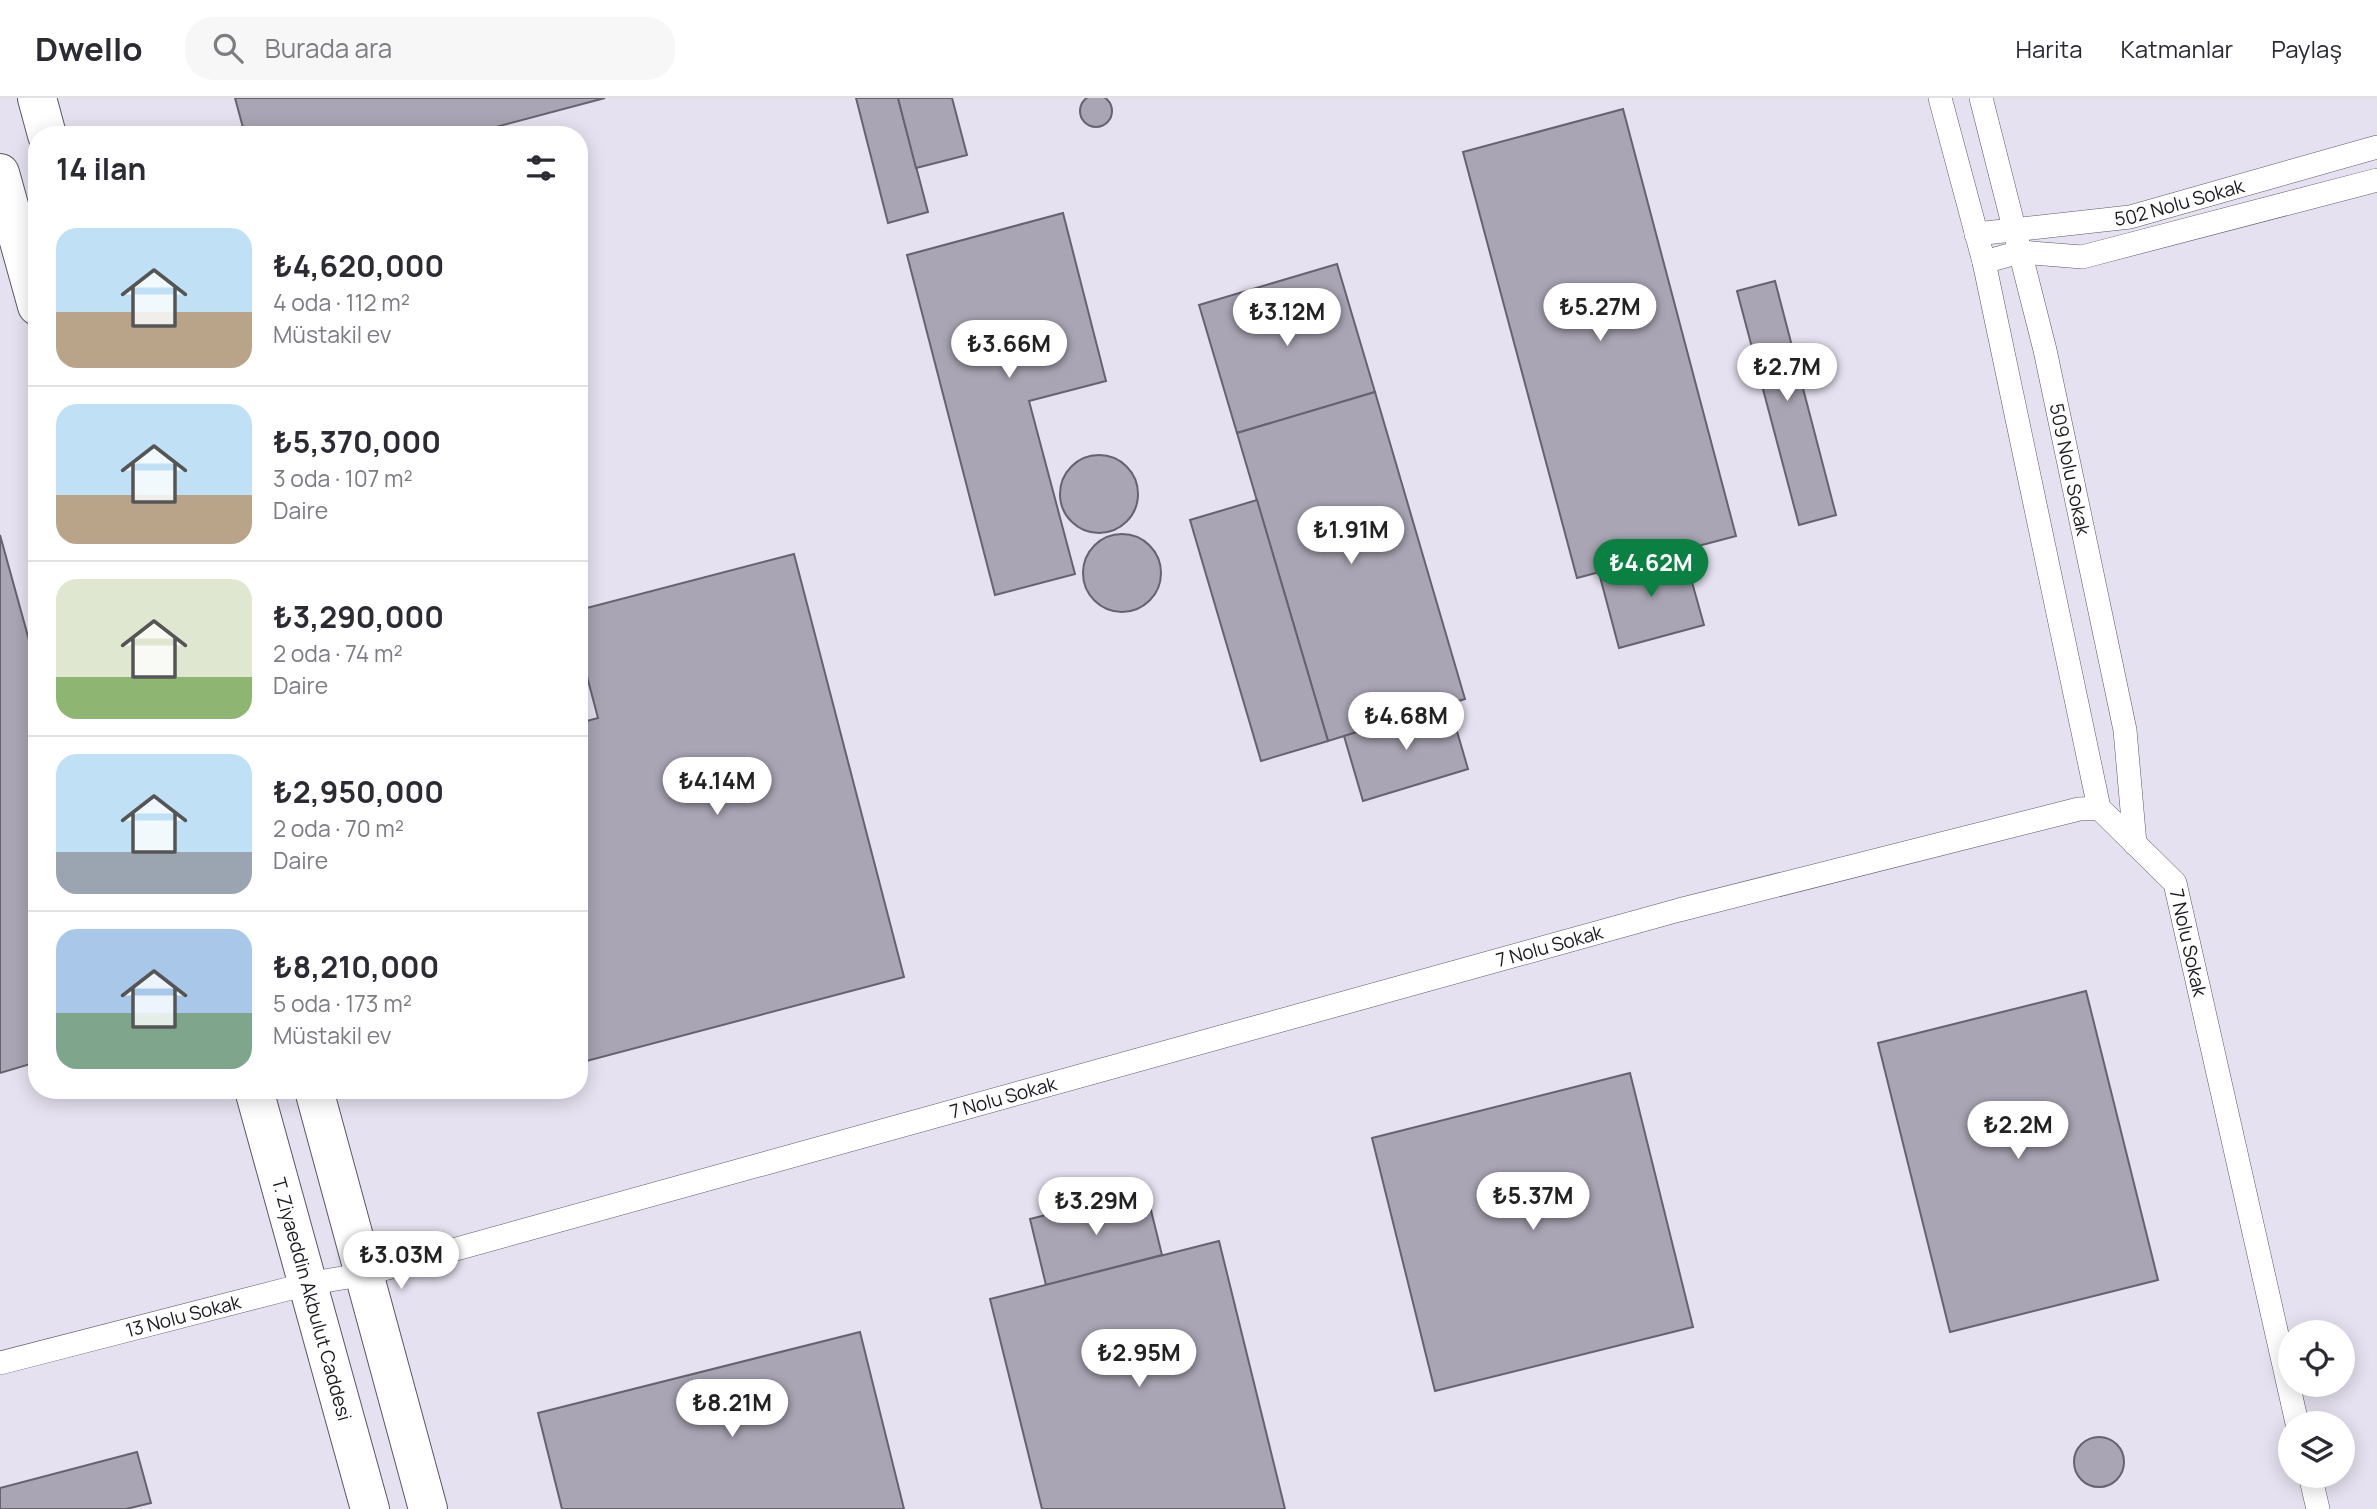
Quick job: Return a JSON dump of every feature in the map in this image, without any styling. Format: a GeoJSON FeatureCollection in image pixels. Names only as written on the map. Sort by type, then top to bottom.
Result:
{"type":"FeatureCollection","features":[{"type":"Feature","properties":{"kind":"street"},"geometry":{"type":"LineString","coordinates":[[37,98],[45,126]]}},
{"type":"Feature","properties":{"kind":"street"},"geometry":{"type":"LineString","coordinates":[[0,173],[28,274]]}},
{"type":"Feature","properties":{"kind":"street","name":"T. Ziyaeddin Akbulut Caddesi"},"geometry":{"type":"LineString","coordinates":[[256,1099],[370,1509]]}},
{"type":"Feature","properties":{"kind":"street"},"geometry":{"type":"LineString","coordinates":[[317,1099],[428,1509]]}},
{"type":"Feature","properties":{"kind":"lane","name":"509 Nolu Sokak"},"geometry":{"type":"LineString","coordinates":[[1940,98],[1984,262],[2099,808]]}},
{"type":"Feature","properties":{"kind":"lane","name":"509 Nolu Sokak"},"geometry":{"type":"LineString","coordinates":[[1981,98],[2045,350],[2125,730],[2135,844]]}},
{"type":"Feature","properties":{"kind":"lane","name":"502 Nolu Sokak"},"geometry":{"type":"LineString","coordinates":[[1984,262],[2017,241],[2130,217],[2377,147]]}},
{"type":"Feature","properties":{"kind":"lane","name":"502 Nolu Sokak"},"geometry":{"type":"LineString","coordinates":[[1976,234],[2082,257],[2377,180]]}},
{"type":"Feature","properties":{"kind":"lane","name":"7 Nolu Sokak"},"geometry":{"type":"LineString","coordinates":[[366,1274],[1679,910],[2078,809],[2099,808],[2175,883],[2294,1411]]}},
{"type":"Feature","properties":{"kind":"lane","name":"13 Nolu Sokak"},"geometry":{"type":"LineString","coordinates":[[0,1363],[307,1284],[366,1274]]}},
{"type":"Feature","properties":{"kind":"lane"},"geometry":{"type":"LineString","coordinates":[[2312,1488],[2318,1509]]}},
{"type":"Feature","properties":{"kind":"building"},"geometry":{"type":"Polygon","coordinates":[[[1096,95],[1108,99],[1112,111],[1108,123],[1096,127],[1084,123],[1080,111],[1084,99],[1096,95]]]}},
{"type":"Feature","properties":{"kind":"building"},"geometry":{"type":"Polygon","coordinates":[[[235,98],[605,98],[500,126],[243,126],[235,98]]]}},
{"type":"Feature","properties":{"kind":"building"},"geometry":{"type":"Polygon","coordinates":[[[856,98],[898,98],[928,212],[888,223],[856,98]]]}},
{"type":"Feature","properties":{"kind":"building"},"geometry":{"type":"Polygon","coordinates":[[[898,98],[952,98],[967,155],[916,168],[898,98]]]}},
{"type":"Feature","properties":{"kind":"building"},"geometry":{"type":"Polygon","coordinates":[[[1623,109],[1736,536],[1577,578],[1463,152],[1623,109]]]}},
{"type":"Feature","properties":{"kind":"building"},"geometry":{"type":"Polygon","coordinates":[[[1063,213],[1106,381],[1029,401],[1075,574],[995,595],[907,255],[1063,213]]]}},
{"type":"Feature","properties":{"kind":"building"},"geometry":{"type":"Polygon","coordinates":[[[1337,264],[1375,392],[1237,433],[1199,305],[1337,264]]]}},
{"type":"Feature","properties":{"kind":"building"},"geometry":{"type":"Polygon","coordinates":[[[1775,281],[1836,515],[1799,525],[1737,291],[1775,281]]]}},
{"type":"Feature","properties":{"kind":"building"},"geometry":{"type":"Polygon","coordinates":[[[1375,392],[1465,699],[1328,741],[1237,433],[1375,392]]]}},
{"type":"Feature","properties":{"kind":"building"},"geometry":{"type":"Polygon","coordinates":[[[1099,455],[1114,458],[1126,467],[1135,479],[1138,494],[1135,509],[1126,521],[1114,530],[1099,533],[1084,530],[1072,521],[1063,509],[1060,494],[1063,479],[1072,467],[1084,458],[1099,455]]]}},
{"type":"Feature","properties":{"kind":"building"},"geometry":{"type":"Polygon","coordinates":[[[1257,500],[1328,741],[1261,761],[1190,520],[1257,500]]]}},
{"type":"Feature","properties":{"kind":"building"},"geometry":{"type":"Polygon","coordinates":[[[1122,534],[1137,537],[1149,546],[1158,558],[1161,573],[1158,588],[1149,600],[1137,609],[1122,612],[1107,609],[1095,600],[1086,588],[1083,573],[1086,558],[1095,546],[1107,537],[1122,534]]]}},
{"type":"Feature","properties":{"kind":"building"},"geometry":{"type":"Polygon","coordinates":[[[0,535],[28,636],[28,1065],[0,1073],[0,535]]]}},
{"type":"Feature","properties":{"kind":"building"},"geometry":{"type":"Polygon","coordinates":[[[1683,550],[1704,625],[1619,648],[1599,573],[1683,550]]]}},
{"type":"Feature","properties":{"kind":"building"},"geometry":{"type":"Polygon","coordinates":[[[794,554],[904,977],[588,1061],[588,721],[598,718],[588,680],[588,608],[794,554]]]}},
{"type":"Feature","properties":{"kind":"building"},"geometry":{"type":"Polygon","coordinates":[[[1449,704],[1468,769],[1363,801],[1344,736],[1449,704]]]}},
{"type":"Feature","properties":{"kind":"building"},"geometry":{"type":"Polygon","coordinates":[[[2086,991],[2158,1280],[1950,1332],[1878,1043],[2086,991]]]}},
{"type":"Feature","properties":{"kind":"building"},"geometry":{"type":"Polygon","coordinates":[[[1630,1073],[1693,1327],[1435,1391],[1372,1138],[1630,1073]]]}},
{"type":"Feature","properties":{"kind":"building"},"geometry":{"type":"Polygon","coordinates":[[[1146,1190],[1162,1255],[1046,1285],[1030,1219],[1146,1190]]]}},
{"type":"Feature","properties":{"kind":"building"},"geometry":{"type":"Polygon","coordinates":[[[1219,1241],[1285,1509],[1042,1509],[990,1299],[1219,1241]]]}},
{"type":"Feature","properties":{"kind":"building"},"geometry":{"type":"Polygon","coordinates":[[[860,1332],[904,1509],[562,1509],[538,1413],[860,1332]]]}},
{"type":"Feature","properties":{"kind":"building"},"geometry":{"type":"Polygon","coordinates":[[[2099,1437],[2116,1445],[2124,1462],[2116,1479],[2099,1487],[2082,1479],[2074,1462],[2082,1445],[2099,1437]]]}},
{"type":"Feature","properties":{"kind":"building"},"geometry":{"type":"Polygon","coordinates":[[[137,1452],[151,1503],[126,1509],[0,1509],[0,1488],[137,1452]]]}}]}
